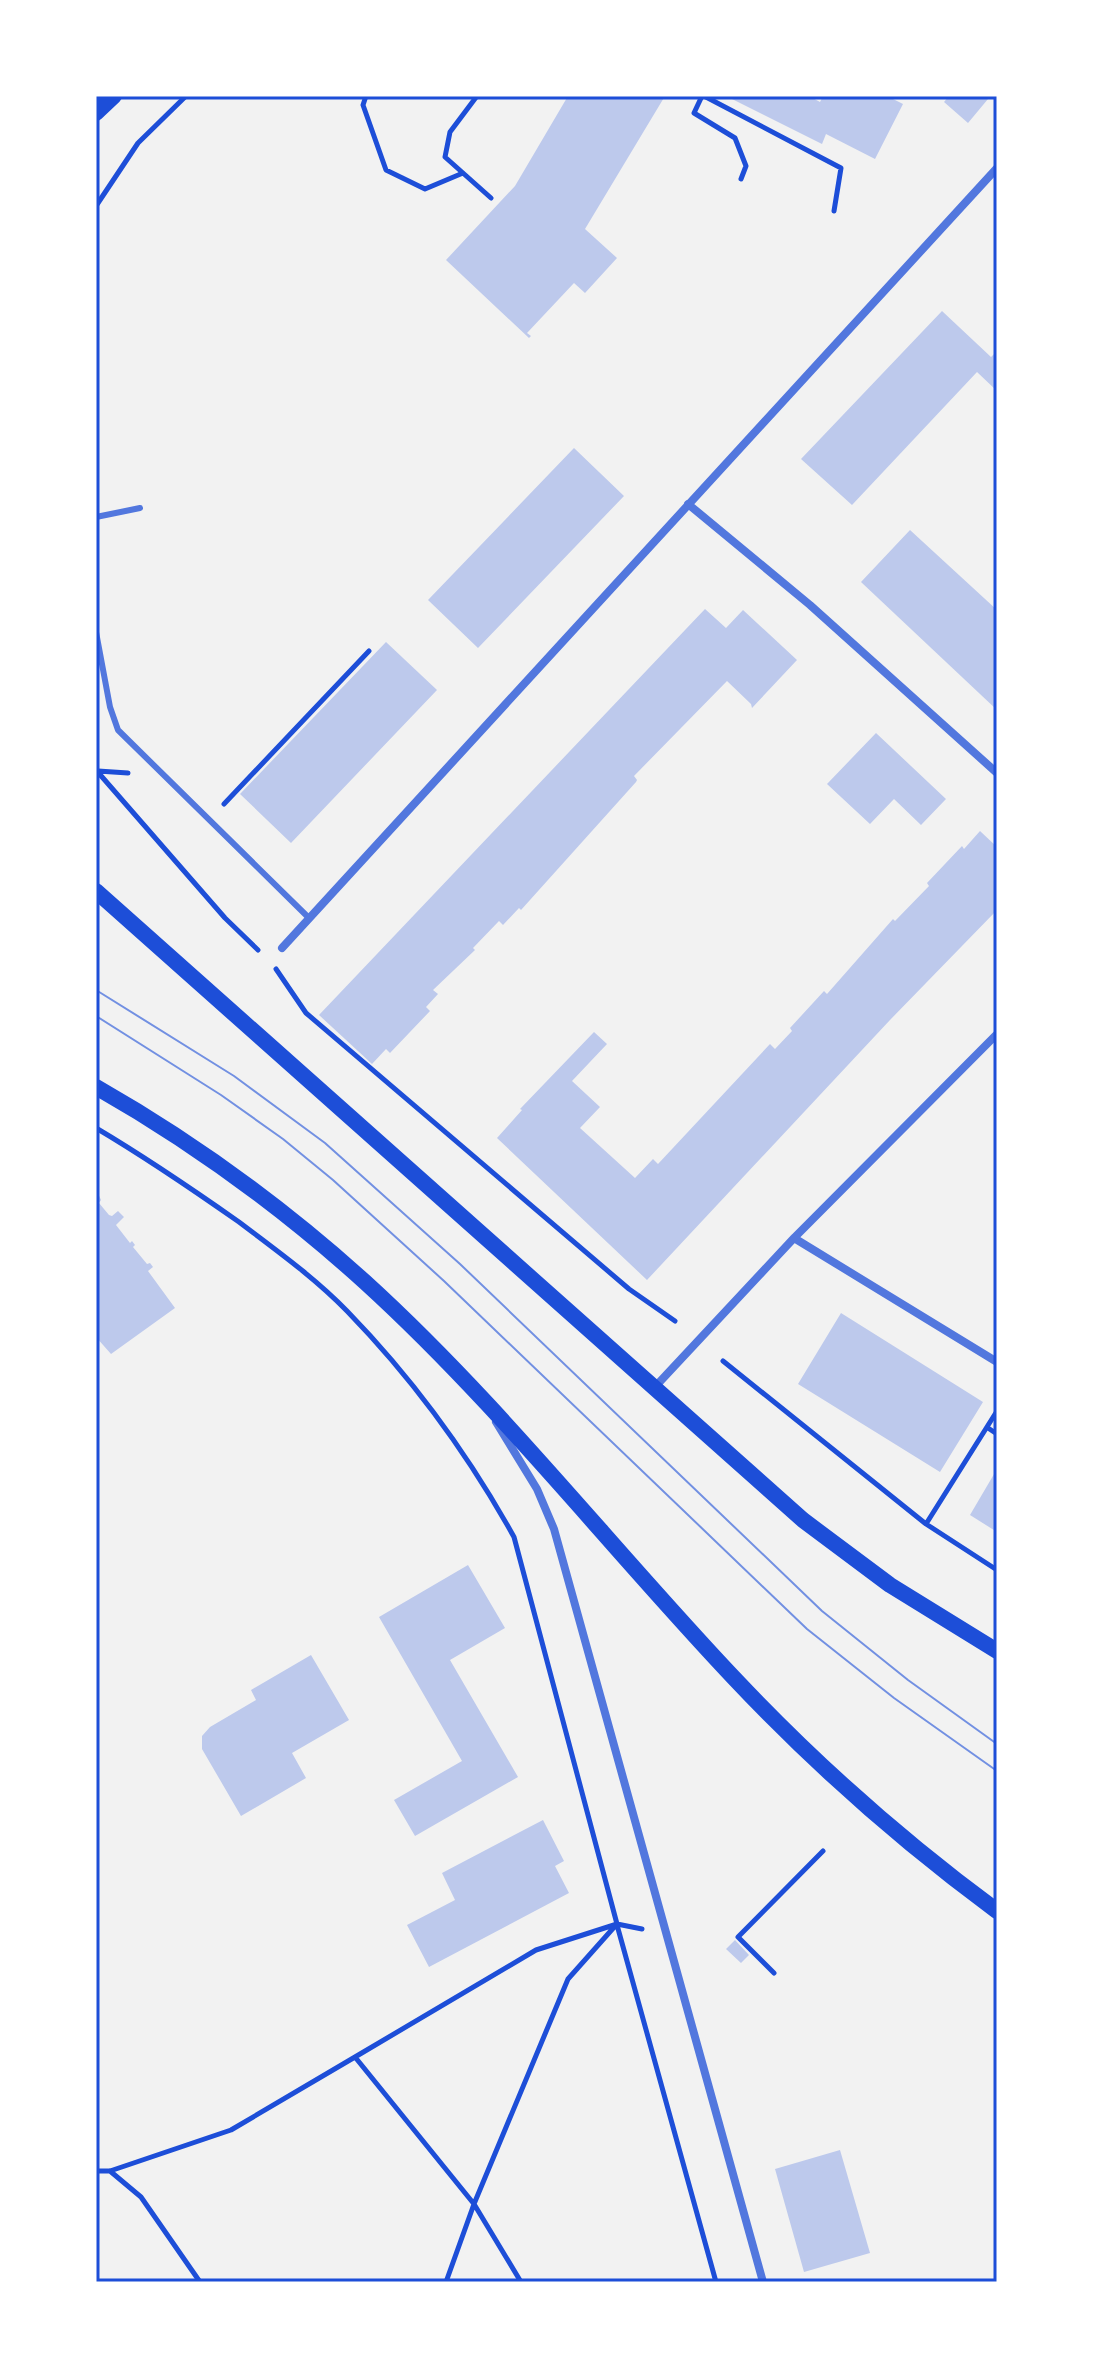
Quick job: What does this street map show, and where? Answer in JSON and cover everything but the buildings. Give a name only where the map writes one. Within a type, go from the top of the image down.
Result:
[{"type":"main road","points":[[96,113],[114,96]]},
{"type":"main road","points":[[96,891],[778,1499],[859,1563],[997,1651]]},
{"type":"main road","points":[[96,1087],[238,1180],[311,1235],[376,1292],[478,1393],[735,1679],[828,1773],[889,1827],[997,1911]]},
{"type":"street","points":[[282,948],[997,168]]},
{"type":"street","points":[[688,504],[810,605],[997,773]]},
{"type":"street","points":[[653,1388],[794,1238],[997,1034]]},
{"type":"street","points":[[794,1238],[997,1362]]},
{"type":"street","points":[[478,1393],[537,1489],[554,1529],[763,2282]]},
{"type":"lane","points":[[96,517],[140,508]]},
{"type":"lane","points":[[96,632],[110,707],[118,730],[309,918]]},
{"type":"path","points":[[96,206],[138,143],[186,96]]},
{"type":"path","points":[[366,96],[363,105],[386,170],[425,189],[463,173]]},
{"type":"path","points":[[477,96],[450,132],[445,157],[491,198]]},
{"type":"path","points":[[741,179],[746,166],[735,138],[694,113],[703,96],[841,168],[834,211]]},
{"type":"path","points":[[208,820],[369,651]]},
{"type":"path","points":[[96,770],[225,918],[259,951]]},
{"type":"path","points":[[270,962],[306,1013],[629,1289],[675,1321]]},
{"type":"path","points":[[96,1128],[206,1199],[268,1244],[346,1310],[424,1396],[487,1487],[514,1537],[716,2282]]},
{"type":"path","points":[[723,1361],[926,1524],[997,1570]]},
{"type":"path","points":[[926,1524],[997,1411]]},
{"type":"path","points":[[988,1428],[997,1434]]},
{"type":"path","points":[[774,1973],[738,1937],[823,1851]]},
{"type":"path","points":[[446,2282],[474,2204],[568,1979],[617,1924]]},
{"type":"path","points":[[96,2171],[110,2171],[231,2130],[536,1950],[617,1924],[667,1934]]},
{"type":"path","points":[[355,2057],[474,2204],[521,2282]]},
{"type":"path","points":[[110,2171],[141,2197],[200,2282]]},
{"type":"tram line","points":[[96,990],[234,1076],[325,1143],[460,1264],[822,1611],[908,1680],[997,1744]]},
{"type":"tram line","points":[[96,1016],[221,1095],[283,1139],[333,1180],[444,1281],[807,1629],[894,1698],[997,1771]]}]
